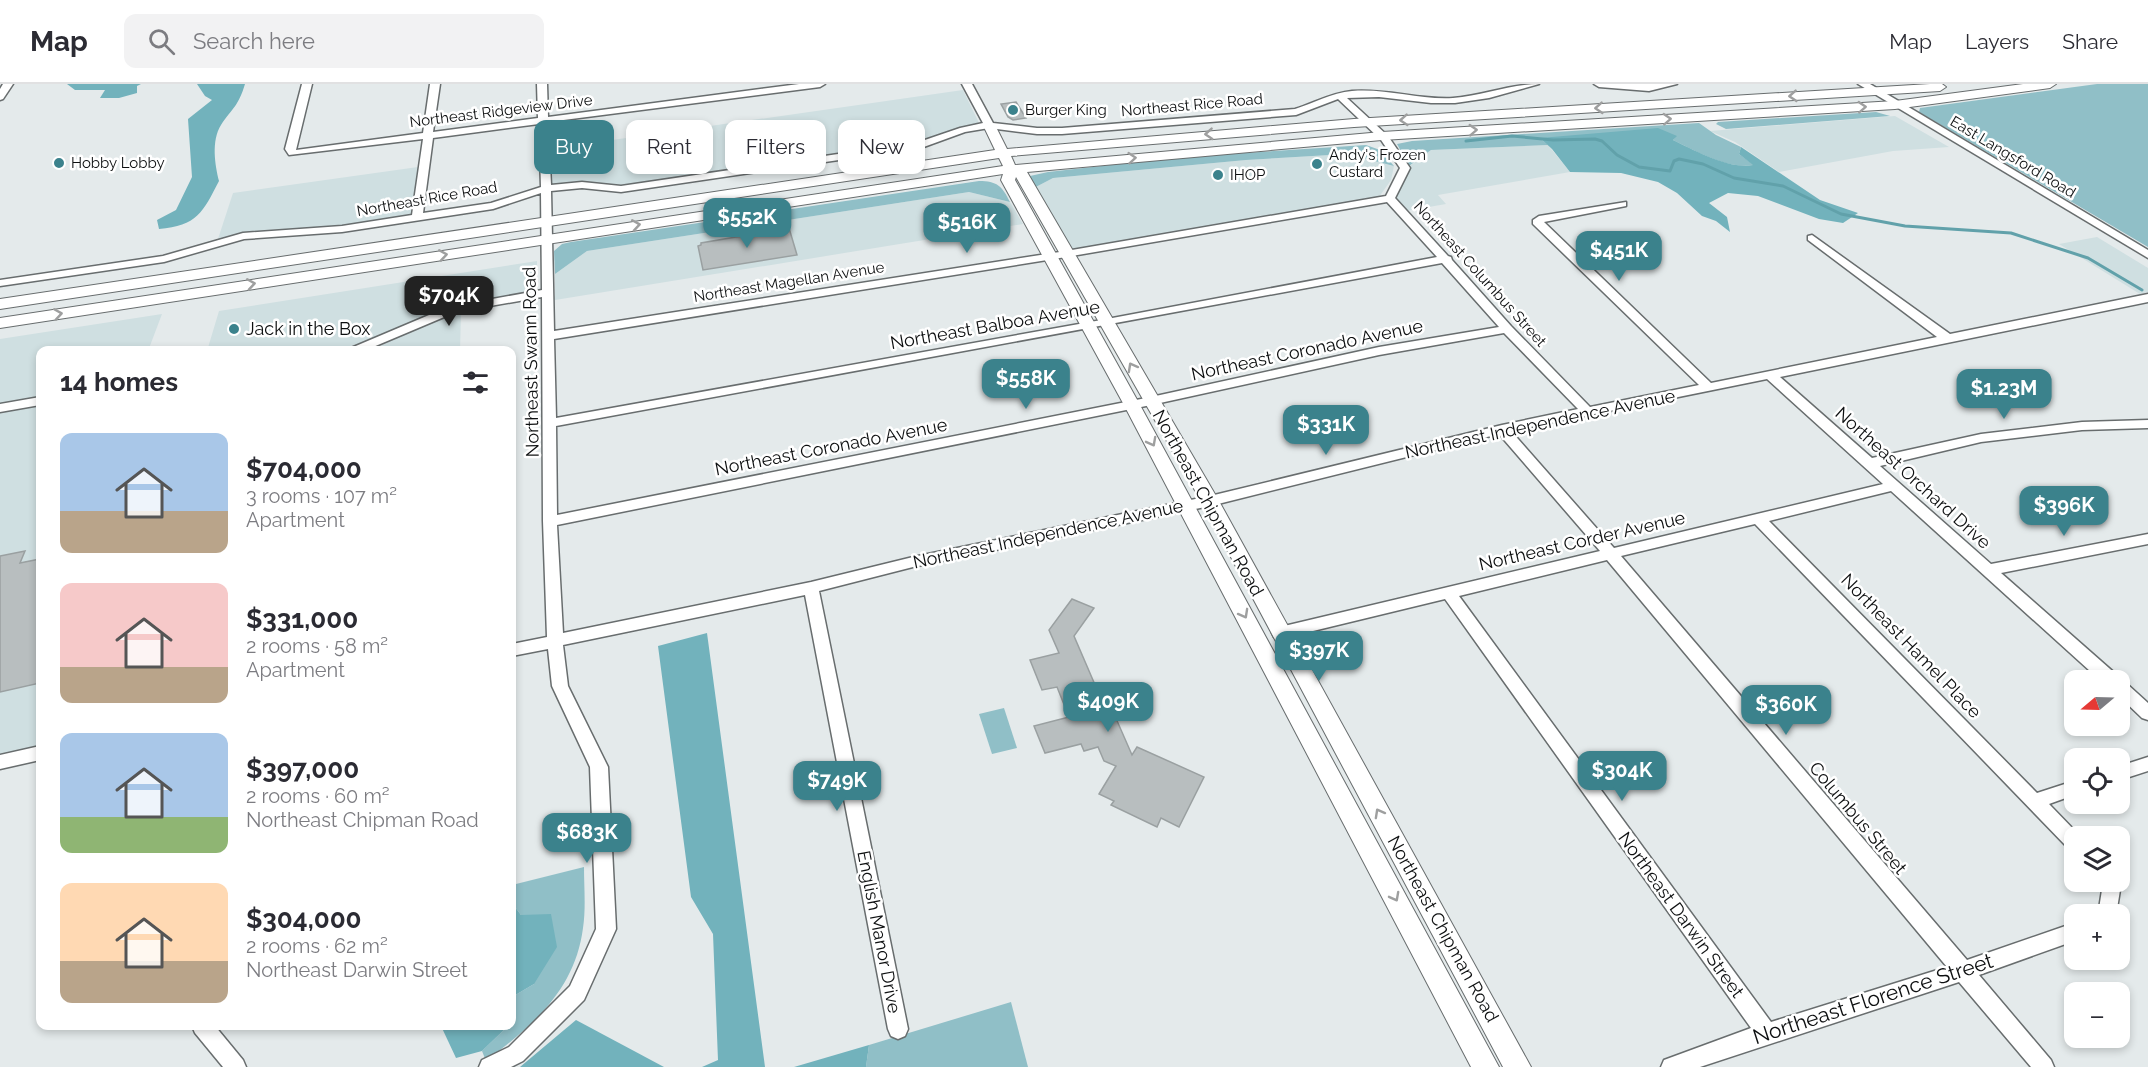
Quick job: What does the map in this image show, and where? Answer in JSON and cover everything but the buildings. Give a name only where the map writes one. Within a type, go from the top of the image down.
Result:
[{"type":"main road","points":[[0,322],[547,239],[1150,138],[1844,88],[1979,84]]},
{"type":"main road","points":[[0,304],[521,225],[547,215],[580,216],[1007,161],[1895,105],[2050,84]]},
{"type":"main road","points":[[1895,105],[1899,96],[1963,85]]},
{"type":"main road","name":"Northeast Chipman Road","points":[[989,125],[1007,161],[1008,180],[1036,215],[1142,403],[1210,501],[1518,1067]]},
{"type":"main road","name":"Northeast Chipman Road","points":[[1142,403],[1185,506],[1486,1067]]},
{"type":"main road","points":[[1258,640],[1270,640],[1279,650],[1334,746],[1358,773]]},
{"type":"street","points":[[0,97],[8,84]]},
{"type":"street","name":"Northeast Ridgeview Drive","points":[[307,84],[290,149],[293,153],[534,121]]},
{"type":"street","points":[[417,216],[435,84]]},
{"type":"street","name":"Northeast Swann Road","points":[[542,84],[544,120]]},
{"type":"street","name":"Northeast Ridgeview Drive","points":[[544,120],[820,84]]},
{"type":"street","name":"Northeast Chipman Road","points":[[967,84],[989,125]]},
{"type":"street","name":"Northeast Rice Road","points":[[0,283],[164,259],[243,236],[342,229],[493,206],[545,189],[582,185],[621,189],[921,145],[963,130],[989,125],[1037,131],[1062,131],[1281,114],[1303,110],[1319,102],[1340,96],[1400,91],[1444,101],[1471,99],[1534,84]]},
{"type":"street","points":[[1599,84],[1649,88],[1672,84]]},
{"type":"street","name":"East Langsford Road","points":[[1868,87],[2148,255]]},
{"type":"street","name":"Northeast Columbus Street","points":[[1340,96],[1382,136],[1397,153],[1405,168],[1390,198],[1447,259],[1507,329],[1588,412]]},
{"type":"street","name":"Northeast Swann Road","points":[[489,1067],[516,1053],[577,993],[606,929],[599,767],[560,686],[555,640],[550,521],[545,174]]},
{"type":"street","name":"Northeast Magellan Avenue","points":[[548,336],[1058,255],[1390,198]]},
{"type":"street","points":[[1622,204],[1544,218],[1537,222],[1709,387]]},
{"type":"street","points":[[1812,238],[1948,339]]},
{"type":"street","name":"Northeast Balboa Avenue","points":[[550,423],[1098,325],[1447,259]]},
{"type":"street","points":[[366,346],[425,320],[457,309],[548,292]]},
{"type":"street","name":"Northeast Independence Avenue","points":[[516,649],[812,588],[913,562],[1210,501],[1502,429],[2148,298]]},
{"type":"street","name":"Northeast Coronado Avenue","points":[[550,521],[1142,403],[1379,351],[1507,329]]},
{"type":"street","name":"Northeast Orchard Drive","points":[[1770,375],[2100,670]]},
{"type":"street","points":[[0,408],[36,402]]},
{"type":"street","points":[[1867,464],[1980,438],[2082,426],[2148,424]]},
{"type":"street","name":"Columbus Street","points":[[1502,429],[1611,554],[2044,1067]]},
{"type":"street","name":"Northeast Corder Avenue","points":[[1280,633],[1893,486]]},
{"type":"street","name":"Northeast Hamel Place","points":[[1759,519],[2035,801]]},
{"type":"street","points":[[1988,570],[2148,539]]},
{"type":"street","name":"English Manor Drive","points":[[812,588],[898,1029]]},
{"type":"street","name":"Northeast Darwin Street","points":[[1448,592],[1767,1033]]},
{"type":"street","points":[[2141,698],[2148,713]]},
{"type":"street","points":[[0,762],[36,754]]},
{"type":"street","points":[[2130,770],[2148,764]]},
{"type":"street","points":[[2064,791],[2035,801],[2064,831]]},
{"type":"street","name":"Northeast Florence Street","points":[[1671,1067],[1767,1033],[1912,989],[2064,936]]},
{"type":"street","points":[[205,1030],[236,1067]]},
{"type":"shaded area","points":[[67,84],[141,84],[137,86],[137,93],[119,98],[100,98],[105,90],[75,90]]},
{"type":"shaded area","points":[[197,84],[245,84],[237,102],[218,131],[215,153],[219,181],[208,201],[197,216],[190,221],[182,225],[159,229],[157,220],[176,210],[192,177],[188,119],[212,100],[205,96]]},
{"type":"shaded area","points":[[2097,84],[2148,84],[2148,247],[1919,112],[1920,108]]},
{"type":"shaded area","points":[[963,90],[979,123],[935,140],[925,141],[925,120],[838,120],[838,155],[826,156],[826,120],[752,120]]},
{"type":"shaded area","points":[[1876,112],[1890,116],[1726,129],[1716,124],[1718,122]]},
{"type":"shaded area","points":[[1895,116],[1949,147],[1893,151],[1779,172],[1735,142],[1710,131]]},
{"type":"shaded area","points":[[1699,123],[1716,135],[1741,147],[1739,154],[1754,165],[1734,165],[1712,158],[1673,140],[1676,136],[1541,139],[1548,145],[1431,150],[1409,166],[1397,144],[1412,141]]},
{"type":"shaded area","points":[[725,124],[725,171],[713,173],[713,126]]},
{"type":"shaded area","points":[[1658,128],[1677,136],[1673,140],[1712,158],[1734,165],[1753,165],[1739,154],[1741,147],[1820,200],[1858,213],[1843,223],[1819,219],[1758,196],[1728,193],[1709,203],[1727,217],[1730,232],[1716,221],[1702,216],[1677,193],[1658,182],[1621,173],[1570,172],[1540,138]]},
{"type":"shaded area","points":[[626,138],[626,174],[708,174],[628,186],[551,185],[550,174],[614,174],[614,140]]},
{"type":"shaded area","points":[[1366,145],[1380,150],[1394,166],[1347,154],[1246,160],[1053,178],[1032,189],[1028,180],[1030,176],[1048,172],[1182,157]]},
{"type":"shaded area","points":[[1548,145],[1570,172],[1438,195],[1446,204],[1400,212],[1394,196],[1406,169],[1431,150]]},
{"type":"shaded area","points":[[1347,154],[1394,166],[1391,180],[1379,197],[1074,251],[1068,250],[1032,189],[1053,178],[1246,160]]},
{"type":"shaded area","points":[[418,167],[413,212],[408,216],[359,225],[217,242],[233,193]]},
{"type":"shaded area","points":[[979,181],[990,182],[998,186],[1010,202],[969,192],[587,251],[555,274],[554,251],[562,244],[571,242]]},
{"type":"shaded area","points":[[969,192],[1010,202],[1023,224],[549,301],[555,295],[555,274],[587,251]]},
{"type":"shaded area","points":[[2097,237],[2148,268],[2148,292],[2140,294],[2059,244]]},
{"type":"shaded area","points":[[537,261],[537,285],[532,291],[447,308],[365,343],[350,346],[208,346],[219,311]]},
{"type":"shaded area","points":[[461,312],[460,346],[380,346],[440,318]]},
{"type":"shaded area","points":[[162,314],[150,346],[36,346],[36,399],[0,405],[0,339]]},
{"type":"shaded area","points":[[36,407],[36,747],[0,755],[0,413]]},
{"type":"shaded area","points":[[707,633],[765,1067],[702,1067],[718,1060],[713,934],[691,897],[658,646]]},
{"type":"shaded area","points":[[1004,708],[1017,748],[992,754],[979,714]]},
{"type":"shaded area","points":[[584,867],[583,928],[571,970],[561,988],[520,1034],[486,1061],[482,1051],[504,1030],[516,1030],[516,995],[534,984],[521,915],[516,908],[516,884]]},
{"type":"shaded area","points":[[516,908],[521,915],[551,914],[557,947],[534,984],[516,995]]},
{"type":"shaded area","points":[[1011,1002],[1028,1067],[866,1067],[869,1045]]},
{"type":"shaded area","points":[[576,1020],[664,1067],[520,1067]]},
{"type":"shaded area","points":[[443,1030],[504,1030],[482,1051],[456,1058]]},
{"type":"shaded area","points":[[869,1045],[866,1067],[794,1067]]},
{"type":"waterway","points":[[1466,141],[1512,136],[1553,140],[1595,139],[1602,141],[1617,155],[1639,167],[1670,171],[1674,161],[1679,159],[1703,164],[1734,178],[1783,186],[1841,214],[1905,226],[2011,233],[2088,258],[2142,290]]},
{"type":"place","name":"Burger King","points":[[1013,110]]},
{"type":"place","name":"Hobby Lobby","points":[[59,163]]},
{"type":"place","name":"Andy's Frozen Custard","points":[[1317,164]]},
{"type":"place","name":"IHOP","points":[[1218,175]]},
{"type":"place","name":"Jack in the Box","points":[[234,329]]}]
